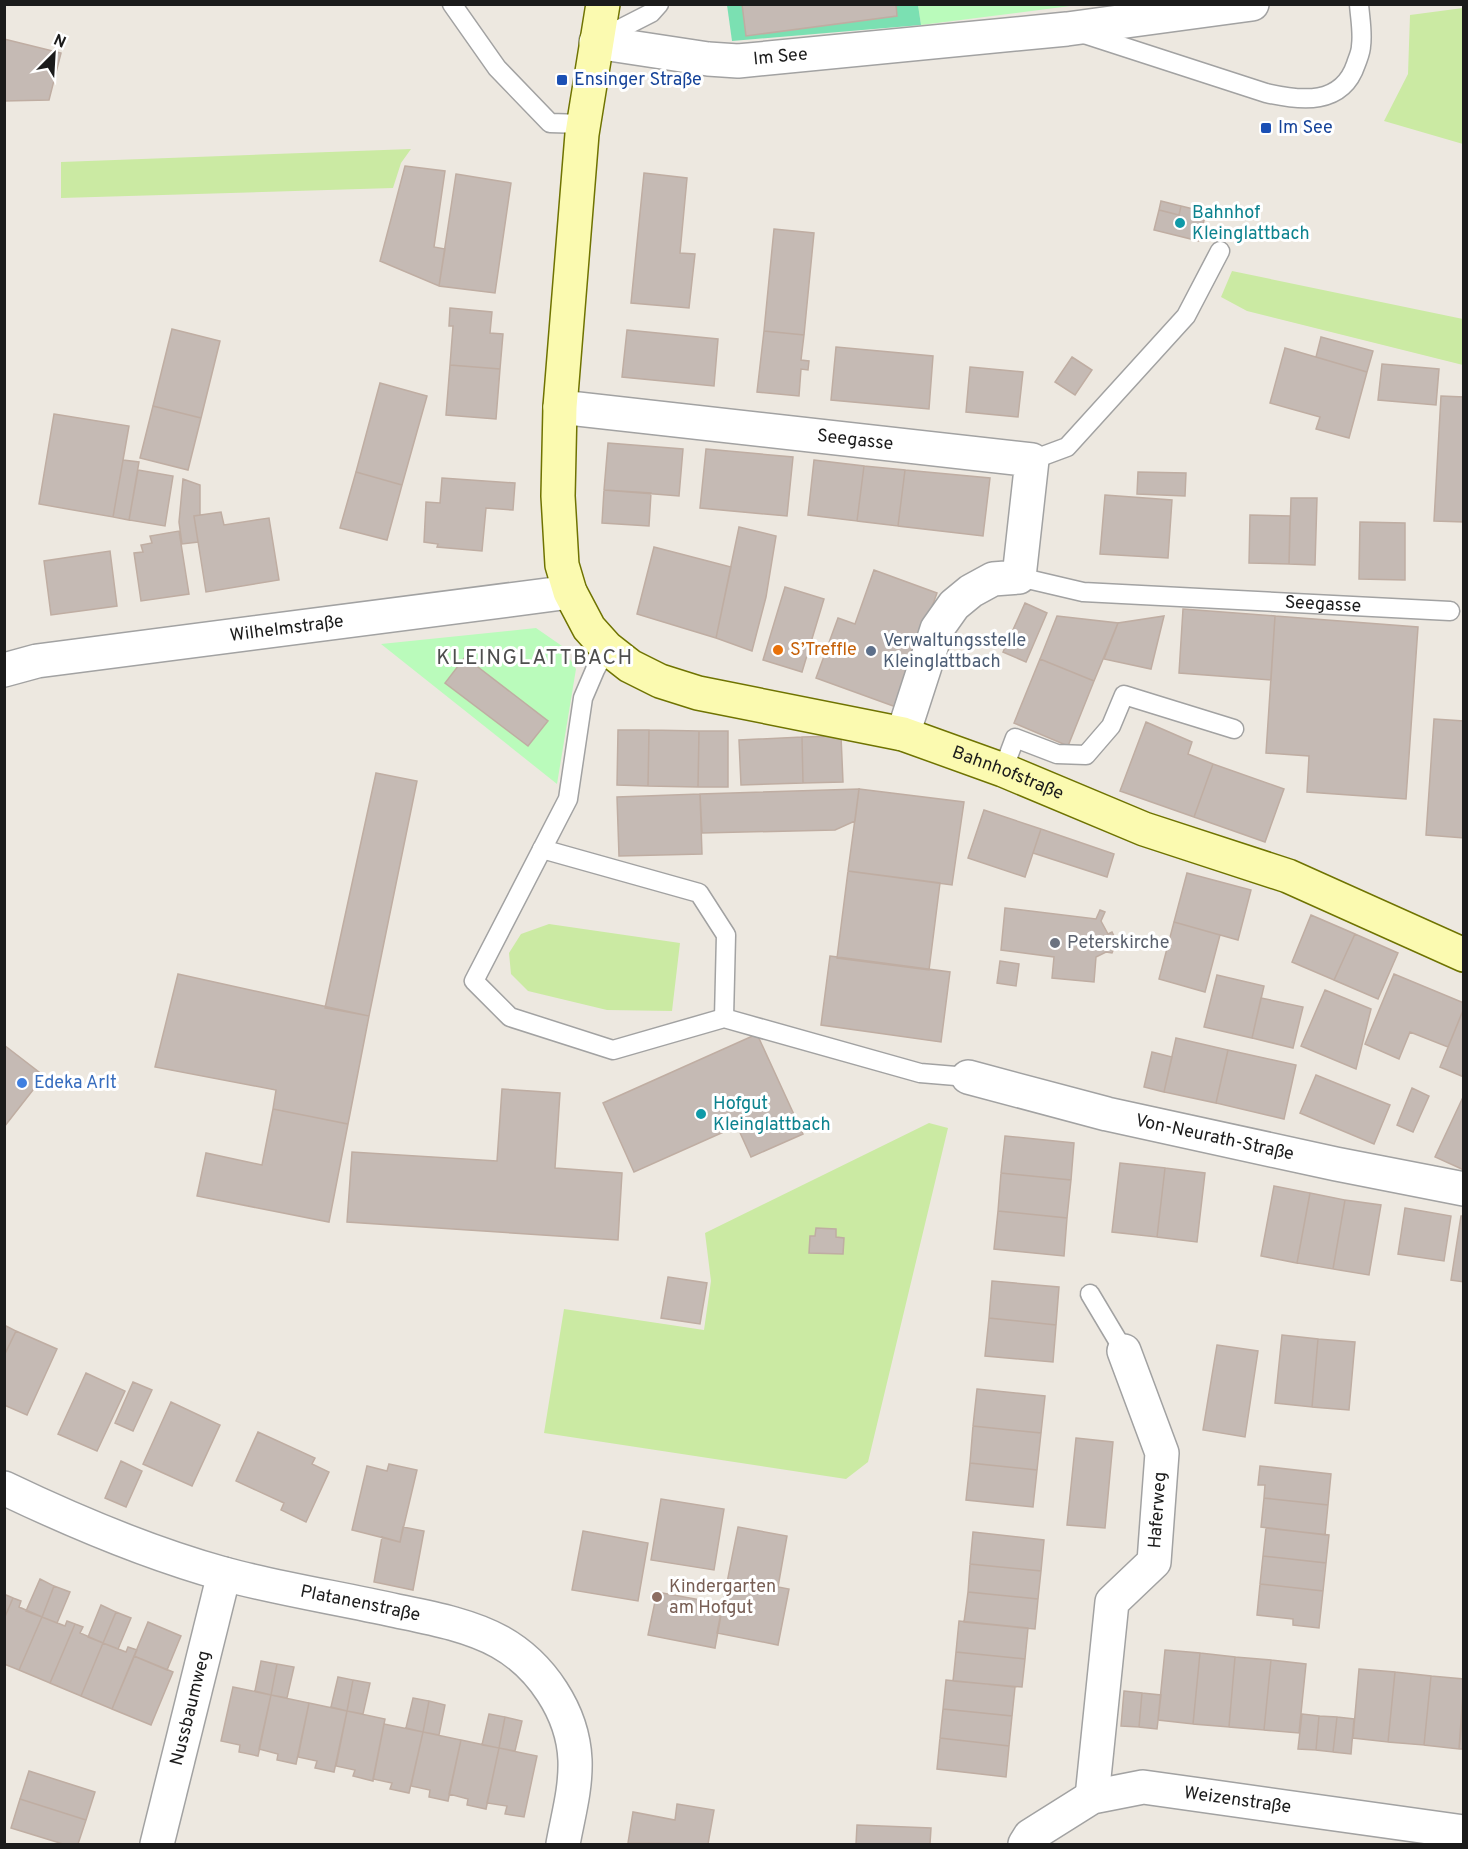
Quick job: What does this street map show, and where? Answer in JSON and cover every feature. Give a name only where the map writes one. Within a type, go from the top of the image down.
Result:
[{"type":"main road","points":[[570,592],[562,565],[558,508],[560,407],[583,124],[603,4]]},
{"type":"main road","name":"Bahnhofstraße","points":[[570,592],[589,628],[607,648],[630,666],[660,681],[698,693],[903,734],[1003,770],[1144,829],[1288,876],[1464,955]]},
{"type":"street","name":"Im See","points":[[596,42],[708,59],[738,61],[1068,29],[1252,4]]},
{"type":"street","name":"Seegasse","points":[[560,407],[1032,460]]},
{"type":"street","points":[[1019,577],[1032,460]]},
{"type":"street","name":"Seegasse","points":[[903,734],[938,628],[954,605],[993,579],[1019,577]]},
{"type":"street","name":"Wilhelmstraße","points":[[4,670],[37,661],[570,592]]},
{"type":"street","name":"Von-Neurath-Straße","points":[[968,1077],[1107,1114],[1336,1164],[1464,1189]]},
{"type":"street","name":"Haferweg","points":[[1092,1797],[1112,1602],[1154,1562],[1162,1453],[1124,1351]]},
{"type":"street","name":"Platanenstraße","points":[[4,1488],[61,1516],[224,1574],[422,1616],[476,1631],[501,1643],[524,1659],[543,1679],[559,1702],[570,1729],[575,1757],[575,1786],[563,1845]]},
{"type":"street","name":"Nussbaumweg","points":[[157,1845],[224,1574]]},
{"type":"street","name":"Weizenstraße","points":[[1025,1845],[1030,1836],[1092,1797],[1143,1787],[1464,1832]]},
{"type":"lane","points":[[452,4],[496,68],[550,123],[583,124]]},
{"type":"lane","points":[[596,42],[651,13],[659,4]]},
{"type":"lane","points":[[1068,29],[1266,93],[1292,99],[1317,98],[1337,92],[1353,74],[1362,46],[1359,4]]},
{"type":"lane","points":[[1032,460],[1067,447],[1186,316],[1220,251]]},
{"type":"lane","name":"Seegasse","points":[[1019,577],[1083,592],[1450,611]]},
{"type":"lane","points":[[607,648],[583,698],[568,799],[474,981],[510,1017],[613,1050],[724,1018],[920,1073],[968,1077]]},
{"type":"lane","points":[[1003,770],[1015,738],[1058,754],[1086,755],[1111,726],[1124,694],[1234,729]]},
{"type":"lane","points":[[542,849],[699,893],[726,935],[724,1018]]},
{"type":"lane","name":"Haferweg","points":[[1090,1294],[1124,1351]]},
{"type":"green space","points":[[918,4],[1078,5],[921,25]]},
{"type":"green space","points":[[727,5],[918,5],[921,25],[732,41]]},
{"type":"green space","points":[[1463,8],[1463,144],[1384,121],[1408,74],[1410,15]]},
{"type":"green space","points":[[411,149],[401,163],[393,188],[61,198],[61,162]]},
{"type":"green space","points":[[1232,271],[1463,319],[1463,365],[1247,311],[1221,297]]},
{"type":"green space","points":[[536,628],[562,646],[576,669],[557,784],[381,644]]},
{"type":"green space","points":[[549,924],[680,943],[672,1011],[607,1010],[528,991],[511,974],[509,953],[521,934]]},
{"type":"green space","points":[[929,1123],[948,1128],[868,1462],[846,1479],[544,1433],[564,1309],[704,1330],[711,1281],[705,1233]]},
{"type":"building","points":[[742,4],[896,4],[897,16],[746,36]]},
{"type":"building","points":[[4,39],[61,53],[49,100],[4,101]]},
{"type":"building","points":[[405,166],[445,171],[434,247],[445,249],[439,286],[380,261]]},
{"type":"building","points":[[644,173],[687,178],[680,253],[695,254],[689,308],[631,303]]},
{"type":"building","points":[[456,174],[511,183],[495,293],[439,286]]},
{"type":"building","points":[[1161,201],[1181,206],[1179,215],[1159,210]]},
{"type":"building","name":"Bahnhof Kleinglattbach","points":[[1181,206],[1206,212],[1199,241],[1154,230],[1159,210],[1179,215]]},
{"type":"building","points":[[774,229],[814,233],[804,335],[764,331]]},
{"type":"building","points":[[450,308],[492,312],[490,333],[503,334],[500,369],[450,365],[453,326],[449,326]]},
{"type":"building","points":[[172,329],[220,341],[201,418],[153,406]]},
{"type":"building","points":[[627,330],[718,339],[714,386],[622,377]]},
{"type":"building","points":[[764,331],[804,335],[801,360],[809,361],[808,370],[801,369],[799,396],[757,392]]},
{"type":"building","points":[[1321,337],[1373,351],[1367,372],[1316,357]]},
{"type":"building","points":[[836,347],[933,356],[929,409],[831,400]]},
{"type":"building","points":[[1285,348],[1367,372],[1349,438],[1316,429],[1320,417],[1270,403]]},
{"type":"building","points":[[1072,357],[1092,370],[1075,395],[1055,382]]},
{"type":"building","points":[[1382,364],[1439,369],[1436,405],[1378,400]]},
{"type":"building","points":[[450,365],[500,369],[496,419],[446,415]]},
{"type":"building","points":[[970,367],[1023,372],[1018,417],[966,412]]},
{"type":"building","points":[[380,383],[427,396],[402,485],[356,472]]},
{"type":"building","points":[[1441,396],[1464,397],[1464,522],[1434,521]]},
{"type":"building","points":[[153,406],[201,418],[188,470],[140,458]]},
{"type":"building","points":[[54,414],[129,426],[113,517],[39,504]]},
{"type":"building","points":[[608,443],[683,449],[679,496],[604,490]]},
{"type":"building","points":[[706,449],[793,457],[787,516],[700,508]]},
{"type":"building","points":[[123,460],[139,462],[129,520],[113,517]]},
{"type":"building","points":[[814,460],[864,466],[857,521],[808,515]]},
{"type":"building","points":[[864,466],[905,470],[898,526],[857,521]]},
{"type":"building","points":[[138,470],[173,476],[165,526],[129,520]]},
{"type":"building","points":[[905,470],[990,478],[983,536],[898,526]]},
{"type":"building","points":[[356,472],[402,485],[387,540],[340,528]]},
{"type":"building","points":[[1138,472],[1186,473],[1185,496],[1137,494]]},
{"type":"building","points":[[442,478],[515,483],[513,510],[486,508],[482,551],[437,547],[438,544],[424,542],[426,502],[440,503]]},
{"type":"building","points":[[183,479],[200,485],[200,515],[194,516],[198,542],[182,544],[179,522]]},
{"type":"building","points":[[604,490],[651,493],[649,526],[602,523]]},
{"type":"building","points":[[1105,495],[1172,500],[1168,558],[1100,554]]},
{"type":"building","points":[[1291,498],[1317,498],[1315,565],[1289,564]]},
{"type":"building","points":[[221,512],[224,525],[269,518],[279,580],[206,592],[194,516]]},
{"type":"building","points":[[1250,515],[1290,516],[1289,564],[1249,563]]},
{"type":"building","points":[[1360,522],[1405,523],[1405,580],[1359,579]]},
{"type":"building","points":[[739,527],[776,536],[766,597],[752,651],[716,638]]},
{"type":"building","points":[[179,531],[189,594],[141,601],[134,553],[143,552],[141,545],[152,543],[150,536]]},
{"type":"building","points":[[654,547],[731,567],[716,638],[637,614]]},
{"type":"building","points":[[110,551],[117,606],[51,615],[44,561]]},
{"type":"building","name":"Verwaltungsstelle Kleinglattbach","points":[[874,570],[937,593],[896,707],[816,678],[838,618],[855,624]]},
{"type":"building","points":[[785,587],[824,599],[802,672],[763,660]]},
{"type":"building","points":[[1025,603],[1047,613],[1026,662],[1003,652]]},
{"type":"building","points":[[1183,609],[1275,616],[1271,680],[1179,673]]},
{"type":"building","points":[[1057,616],[1118,623],[1094,681],[1040,659]]},
{"type":"building","points":[[1164,616],[1151,669],[1104,659],[1118,623]]},
{"type":"building","points":[[1275,616],[1418,627],[1406,799],[1307,792],[1309,756],[1266,753]]},
{"type":"building","points":[[465,657],[548,721],[528,746],[445,683]]},
{"type":"building","points":[[1040,659],[1094,681],[1068,746],[1014,723]]},
{"type":"building","points":[[1434,719],[1464,721],[1464,838],[1426,835]]},
{"type":"building","points":[[1146,722],[1192,742],[1188,754],[1213,764],[1194,817],[1120,791]]},
{"type":"building","points":[[618,730],[649,730],[648,786],[617,785]]},
{"type":"building","points":[[649,730],[699,731],[698,787],[648,786]]},
{"type":"building","points":[[699,731],[728,731],[728,787],[698,787]]},
{"type":"building","points":[[841,736],[843,782],[803,783],[802,737]]},
{"type":"building","points":[[802,737],[803,783],[741,785],[739,740]]},
{"type":"building","points":[[1213,764],[1284,789],[1265,842],[1194,817]]},
{"type":"building","points":[[376,773],[417,781],[369,1016],[325,1008]]},
{"type":"building","points":[[859,789],[964,802],[952,885],[848,871]]},
{"type":"building","points":[[859,789],[855,821],[835,830],[702,833],[700,794]]},
{"type":"building","points":[[700,794],[702,854],[619,856],[617,797]]},
{"type":"building","points":[[984,810],[1041,829],[1025,877],[968,858]]},
{"type":"building","points":[[1041,829],[1114,854],[1107,877],[1033,853]]},
{"type":"building","points":[[848,871],[940,883],[929,970],[837,958]]},
{"type":"building","points":[[1187,873],[1251,890],[1238,940],[1174,922]]},
{"type":"building","name":"Peterskirche","points":[[1005,908],[1096,919],[1100,910],[1105,912],[1101,921],[1108,934],[1112,932],[1114,936],[1109,938],[1109,947],[1114,948],[1112,953],[1106,952],[1096,957],[1094,982],[1052,978],[1054,957],[1001,950]]},
{"type":"building","points":[[1311,915],[1355,934],[1334,980],[1292,962]]},
{"type":"building","points":[[1174,922],[1220,935],[1205,992],[1159,979]]},
{"type":"building","points":[[1355,934],[1398,953],[1378,999],[1334,980]]},
{"type":"building","points":[[830,956],[950,972],[941,1042],[821,1025]]},
{"type":"building","points":[[1000,961],[1019,964],[1016,986],[997,983]]},
{"type":"building","points":[[178,974],[369,1016],[348,1124],[273,1109],[276,1090],[155,1067]]},
{"type":"building","points":[[1394,974],[1464,1003],[1448,1047],[1410,1032],[1399,1059],[1365,1044]]},
{"type":"building","points":[[1217,975],[1264,986],[1252,1038],[1204,1027]]},
{"type":"building","points":[[1325,990],[1371,1009],[1356,1069],[1301,1046]]},
{"type":"building","points":[[1261,998],[1303,1007],[1293,1048],[1252,1038]]},
{"type":"building","points":[[1464,1008],[1464,1077],[1440,1067]]},
{"type":"building","name":"Hofgut Kleinglattbach","points":[[757,1034],[803,1134],[751,1157],[737,1126],[634,1172],[603,1103]]},
{"type":"building","points":[[1176,1038],[1228,1050],[1216,1103],[1164,1092]]},
{"type":"building","name":"Edeka Arlt","points":[[4,1045],[44,1076],[4,1127]]},
{"type":"building","points":[[1228,1050],[1296,1065],[1284,1119],[1216,1103]]},
{"type":"building","points":[[1152,1052],[1172,1057],[1164,1092],[1144,1087]]},
{"type":"building","points":[[1316,1075],[1390,1105],[1374,1144],[1300,1113]]},
{"type":"building","points":[[1412,1088],[1429,1096],[1413,1132],[1397,1125]]},
{"type":"building","points":[[502,1089],[560,1093],[555,1168],[622,1173],[618,1240],[347,1222],[352,1152],[497,1161]]},
{"type":"building","points":[[1464,1095],[1464,1170],[1435,1157]]},
{"type":"building","points":[[273,1109],[348,1124],[329,1222],[197,1196],[206,1153],[262,1165]]},
{"type":"building","points":[[1005,1136],[1074,1143],[1071,1180],[1001,1173]]},
{"type":"building","points":[[1120,1163],[1165,1168],[1157,1237],[1112,1232]]},
{"type":"building","points":[[1165,1168],[1205,1173],[1197,1242],[1157,1237]]},
{"type":"building","points":[[1001,1173],[1071,1180],[1067,1218],[998,1211]]},
{"type":"building","points":[[1274,1186],[1310,1193],[1297,1263],[1261,1256]]},
{"type":"building","points":[[1310,1193],[1345,1200],[1333,1269],[1297,1263]]},
{"type":"building","points":[[1345,1200],[1381,1205],[1369,1275],[1333,1269]]},
{"type":"building","points":[[1405,1208],[1451,1216],[1444,1261],[1398,1254]]},
{"type":"building","points":[[998,1211],[1067,1218],[1064,1256],[994,1249]]},
{"type":"building","points":[[1461,1216],[1464,1216],[1464,1282],[1451,1280]]},
{"type":"building","points":[[816,1228],[836,1229],[836,1237],[844,1238],[843,1254],[809,1253],[810,1236],[815,1236]]},
{"type":"building","points":[[668,1277],[707,1283],[700,1324],[661,1318]]},
{"type":"building","points":[[992,1281],[1059,1287],[1056,1325],[989,1318]]},
{"type":"building","points":[[989,1318],[1056,1325],[1053,1362],[985,1356]]},
{"type":"building","points":[[4,1325],[16,1331],[4,1356]]},
{"type":"building","points":[[16,1331],[57,1349],[27,1415],[4,1405],[4,1356]]},
{"type":"building","points":[[1282,1335],[1318,1339],[1312,1407],[1275,1403]]},
{"type":"building","points":[[1318,1339],[1355,1342],[1349,1410],[1312,1407]]},
{"type":"building","points":[[1217,1345],[1258,1351],[1245,1437],[1203,1430]]},
{"type":"building","points":[[86,1373],[125,1391],[97,1451],[58,1434]]},
{"type":"building","points":[[133,1382],[152,1390],[133,1431],[115,1423]]},
{"type":"building","points":[[977,1389],[1045,1396],[1041,1433],[973,1426]]},
{"type":"building","points":[[171,1402],[220,1425],[192,1486],[143,1464]]},
{"type":"building","points":[[973,1426],[1041,1433],[1037,1470],[970,1463]]},
{"type":"building","points":[[258,1432],[315,1458],[312,1464],[329,1472],[306,1522],[281,1510],[284,1503],[236,1481]]},
{"type":"building","points":[[1076,1438],[1113,1442],[1105,1528],[1067,1525]]},
{"type":"building","points":[[121,1461],[142,1471],[126,1507],[105,1498]]},
{"type":"building","points":[[970,1463],[1037,1470],[1033,1507],[966,1500]]},
{"type":"building","points":[[389,1464],[417,1470],[400,1542],[352,1530],[367,1466],[387,1471]]},
{"type":"building","points":[[1260,1466],[1331,1474],[1328,1505],[1264,1498],[1265,1485],[1258,1485]]},
{"type":"building","points":[[1264,1498],[1328,1505],[1325,1535],[1261,1527]]},
{"type":"building","points":[[661,1499],[724,1509],[714,1570],[651,1560]]},
{"type":"building","points":[[403,1527],[424,1531],[413,1590],[374,1582],[382,1537],[400,1542]]},
{"type":"building","points":[[738,1527],[787,1536],[778,1587],[789,1589],[778,1645],[717,1633]]},
{"type":"building","points":[[1266,1528],[1329,1535],[1326,1563],[1263,1556]]},
{"type":"building","points":[[583,1531],[648,1543],[638,1601],[572,1590]]},
{"type":"building","points":[[973,1532],[1044,1540],[1041,1571],[970,1564]]},
{"type":"building","points":[[1263,1556],[1326,1563],[1323,1591],[1260,1584]]},
{"type":"building","points":[[970,1564],[1041,1571],[1038,1599],[968,1592]]},
{"type":"building","points":[[40,1579],[54,1586],[42,1617],[26,1611]]},
{"type":"building","points":[[1260,1584],[1323,1591],[1319,1628],[1293,1625],[1293,1619],[1257,1615]]},
{"type":"building","points":[[54,1586],[70,1592],[57,1623],[42,1617]]},
{"type":"building","points":[[657,1592],[723,1604],[715,1648],[648,1635]]},
{"type":"building","points":[[968,1592],[1038,1599],[1035,1629],[964,1622]]},
{"type":"building","points":[[6,1595],[13,1598],[4,1619],[4,1597]]},
{"type":"building","points":[[13,1598],[21,1601],[19,1607],[42,1617],[19,1670],[4,1664],[4,1619]]},
{"type":"building","points":[[101,1605],[116,1612],[103,1643],[88,1637]]},
{"type":"building","points":[[116,1612],[131,1618],[118,1649],[103,1643]]},
{"type":"building","points":[[42,1617],[65,1626],[67,1621],[75,1624],[50,1683],[19,1670]]},
{"type":"building","points":[[959,1621],[1028,1628],[1025,1659],[956,1652]]},
{"type":"building","points":[[148,1622],[181,1636],[167,1670],[134,1656]]},
{"type":"building","points":[[75,1624],[83,1627],[80,1633],[103,1643],[81,1696],[50,1683]]},
{"type":"building","points":[[103,1643],[126,1652],[128,1647],[137,1650],[112,1709],[81,1696]]},
{"type":"building","points":[[1165,1650],[1200,1653],[1193,1724],[1158,1720]]},
{"type":"building","points":[[956,1652],[1025,1659],[1022,1687],[953,1681]]},
{"type":"building","points":[[1200,1653],[1235,1657],[1229,1727],[1193,1724]]},
{"type":"building","points":[[134,1656],[173,1672],[151,1725],[112,1709]]},
{"type":"building","points":[[1235,1657],[1271,1660],[1264,1730],[1229,1727]]},
{"type":"building","points":[[1271,1660],[1306,1664],[1299,1733],[1264,1730]]},
{"type":"building","points":[[261,1661],[277,1664],[271,1695],[255,1691]]},
{"type":"building","points":[[277,1664],[294,1667],[287,1698],[271,1695]]},
{"type":"building","points":[[1359,1669],[1395,1672],[1388,1742],[1353,1738]]},
{"type":"building","points":[[1395,1672],[1431,1676],[1424,1745],[1388,1742]]},
{"type":"building","points":[[1431,1676],[1464,1679],[1459,1749],[1424,1745]]},
{"type":"building","points":[[338,1677],[353,1680],[347,1711],[331,1707]]},
{"type":"building","points":[[353,1680],[370,1683],[363,1714],[347,1711]]},
{"type":"building","points":[[946,1680],[1015,1687],[1012,1716],[943,1709]]},
{"type":"building","points":[[233,1687],[271,1695],[258,1756],[239,1752],[240,1745],[221,1741]]},
{"type":"building","points":[[1124,1691],[1142,1693],[1139,1727],[1121,1726]]},
{"type":"building","points":[[1142,1693],[1161,1695],[1157,1729],[1139,1727]]},
{"type":"building","points":[[271,1695],[309,1703],[296,1764],[277,1760],[278,1754],[259,1749]]},
{"type":"building","points":[[413,1698],[429,1701],[423,1732],[406,1728]]},
{"type":"building","points":[[429,1701],[445,1705],[439,1735],[423,1732]]},
{"type":"building","points":[[309,1703],[347,1711],[334,1772],[315,1768],[317,1761],[298,1757]]},
{"type":"building","points":[[1464,1704],[1464,1749],[1459,1749]]},
{"type":"building","points":[[943,1709],[1012,1716],[1009,1746],[940,1738]]},
{"type":"building","points":[[347,1711],[385,1719],[373,1781],[353,1776],[355,1770],[336,1766]]},
{"type":"building","points":[[489,1714],[505,1717],[499,1748],[482,1745]]},
{"type":"building","points":[[1302,1714],[1319,1716],[1316,1750],[1298,1749]]},
{"type":"building","points":[[1319,1716],[1337,1717],[1333,1752],[1316,1750]]},
{"type":"building","points":[[505,1717],[522,1721],[515,1751],[499,1748]]},
{"type":"building","points":[[1337,1717],[1354,1719],[1351,1754],[1333,1752]]},
{"type":"building","points":[[384,1724],[423,1732],[409,1793],[390,1789],[392,1783],[373,1779]]},
{"type":"building","points":[[423,1732],[461,1740],[448,1801],[429,1797],[430,1790],[411,1786]]},
{"type":"building","points":[[940,1738],[1009,1746],[1006,1777],[937,1769]]},
{"type":"building","points":[[461,1740],[499,1748],[486,1809],[467,1805],[468,1799],[449,1794]]},
{"type":"building","points":[[499,1748],[537,1756],[524,1817],[505,1814],[507,1806],[487,1803]]},
{"type":"building","points":[[29,1771],[95,1792],[86,1820],[20,1799]]},
{"type":"building","points":[[20,1799],[86,1820],[78,1844],[63,1844],[11,1828]]},
{"type":"building","points":[[677,1804],[714,1810],[708,1844],[628,1843],[633,1812],[675,1820]]},
{"type":"building","points":[[857,1825],[931,1828],[930,1844],[856,1844]]},
{"type":"place","name":"Ensinger Straße","points":[[562,80]]},
{"type":"place","name":"Im See","points":[[1266,128]]},
{"type":"place","name":"Bahnhof Kleinglattbach","points":[[1180,223]]},
{"type":"place","name":"S’Treffle","points":[[778,650]]},
{"type":"place","name":"Verwaltungsstelle Kleinglattbach","points":[[871,651]]},
{"type":"place","name":"Peterskirche","points":[[1055,943]]},
{"type":"place","name":"Edeka Arlt","points":[[22,1083]]},
{"type":"place","name":"Hofgut Kleinglattbach","points":[[701,1114]]},
{"type":"place","name":"Kindergarten am Hofgut","points":[[657,1597]]},
{"type":"district","name":"KLEINGLATTBACH","points":[[535,658]]}]
